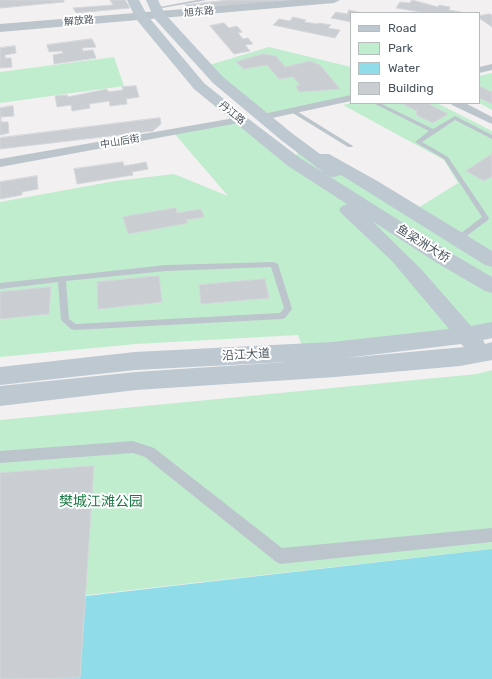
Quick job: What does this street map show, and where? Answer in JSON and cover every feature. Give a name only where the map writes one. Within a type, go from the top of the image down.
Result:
[{"type":"main road","name":"丹江路","points":[[133,0],[141,16],[199,86],[240,120],[297,154],[358,197]]},
{"type":"main road","name":"丹江路","points":[[156,7],[218,80],[263,117],[297,154]]},
{"type":"main road","points":[[297,154],[342,167],[492,260]]},
{"type":"main road","points":[[297,154],[314,184],[371,229],[400,258],[466,335],[478,354]]},
{"type":"main road","name":"鱼梁洲大桥","points":[[358,197],[492,275]]},
{"type":"main road","name":"鱼梁洲大桥","points":[[358,197],[492,286]]},
{"type":"main road","name":"沿江大道","points":[[0,376],[135,361],[332,351],[466,335],[492,330]]},
{"type":"main road","name":"沿江大道","points":[[0,396],[136,381],[336,368],[478,354]]},
{"type":"street","name":"旭东路","points":[[156,7],[334,0]]},
{"type":"street","name":"解放路","points":[[0,28],[141,16],[156,7]]},
{"type":"street","points":[[480,70],[492,67]]},
{"type":"street","points":[[263,117],[350,98]]},
{"type":"street","points":[[458,104],[492,122]]},
{"type":"street","name":"中山后街","points":[[0,163],[240,120]]},
{"type":"street","points":[[0,457],[133,447],[149,452],[280,556],[492,535]]},
{"type":"lane","points":[[156,7],[205,0]]},
{"type":"lane","points":[[378,104],[433,132]]},
{"type":"lane","points":[[293,111],[350,146]]},
{"type":"lane","points":[[458,239],[489,219],[446,158],[418,142],[455,118],[492,137]]},
{"type":"lane","points":[[0,286],[166,268],[274,264],[288,309],[282,316],[74,327],[65,320],[62,280]]},
{"type":"green space","points":[[269,47],[350,67],[350,98],[263,117],[206,66]]},
{"type":"green space","points":[[114,57],[124,86],[0,103],[0,72]]},
{"type":"green space","points":[[492,73],[492,110],[480,104],[480,76]]},
{"type":"green space","points":[[350,103],[439,104],[492,131],[492,330],[304,352],[298,335],[136,344],[0,357],[0,202],[115,181],[174,174],[228,196],[173,132],[240,120],[294,161],[300,146],[413,211],[458,183],[444,160],[343,105]]},
{"type":"green space","name":"樊城江滩公园","points":[[492,370],[492,549],[0,605],[0,420],[477,374]]},
{"type":"water","points":[[492,549],[492,679],[0,679],[0,606]]},
{"type":"building","points":[[0,0],[64,0],[64,2],[0,8]]},
{"type":"building","points":[[110,0],[125,0],[130,8],[76,13],[73,8],[113,5]]},
{"type":"building","points":[[229,0],[309,0],[188,11],[185,5]]},
{"type":"building","points":[[412,0],[438,7],[439,5],[450,7],[449,10],[461,12],[420,12],[396,8],[400,2],[410,3]]},
{"type":"building","points":[[349,10],[358,12],[350,12],[350,22],[331,18],[336,12],[347,14]]},
{"type":"building","points":[[492,15],[492,27],[480,19],[480,16]]},
{"type":"building","points":[[293,17],[306,20],[304,22],[331,25],[328,28],[340,30],[335,38],[273,25],[279,19],[290,21]]},
{"type":"building","points":[[224,23],[229,28],[237,26],[242,32],[238,33],[243,39],[248,38],[253,44],[245,45],[250,51],[234,54],[210,26]]},
{"type":"building","points":[[92,39],[96,47],[82,48],[83,51],[93,50],[96,58],[54,64],[53,55],[63,53],[62,51],[49,52],[47,45]]},
{"type":"building","points":[[15,46],[16,53],[5,55],[5,58],[11,58],[12,67],[0,68],[0,48]]},
{"type":"building","points":[[263,54],[276,56],[285,67],[310,61],[320,65],[340,89],[299,92],[296,86],[300,85],[293,77],[279,79],[267,65],[244,69],[236,62]]},
{"type":"building","points":[[136,86],[139,97],[126,99],[127,104],[110,106],[109,101],[89,104],[90,108],[72,111],[71,105],[57,107],[55,96],[67,95],[68,97],[107,89],[108,92],[123,90],[122,87]]},
{"type":"building","points":[[480,86],[492,92],[492,104],[480,98]]},
{"type":"building","points":[[403,104],[429,104],[448,114],[433,123],[418,116],[416,114],[417,111]]},
{"type":"building","points":[[13,106],[14,116],[1,117],[1,122],[8,122],[9,133],[0,135],[0,108]]},
{"type":"building","points":[[160,118],[161,124],[153,131],[0,149],[0,138]]},
{"type":"building","points":[[492,154],[492,176],[484,181],[466,171]]},
{"type":"building","points":[[123,162],[124,166],[146,162],[148,169],[132,172],[133,175],[77,184],[74,169]]},
{"type":"building","points":[[37,176],[38,189],[22,192],[22,195],[0,199],[0,182]]},
{"type":"building","points":[[176,208],[177,213],[201,209],[204,217],[186,220],[188,223],[128,234],[123,217]]},
{"type":"building","points":[[159,276],[162,302],[98,309],[97,282]]},
{"type":"building","points":[[265,279],[269,298],[201,304],[199,285]]},
{"type":"building","points":[[51,287],[49,314],[0,319],[0,292]]},
{"type":"building","points":[[94,466],[80,678],[0,679],[0,473]]}]
